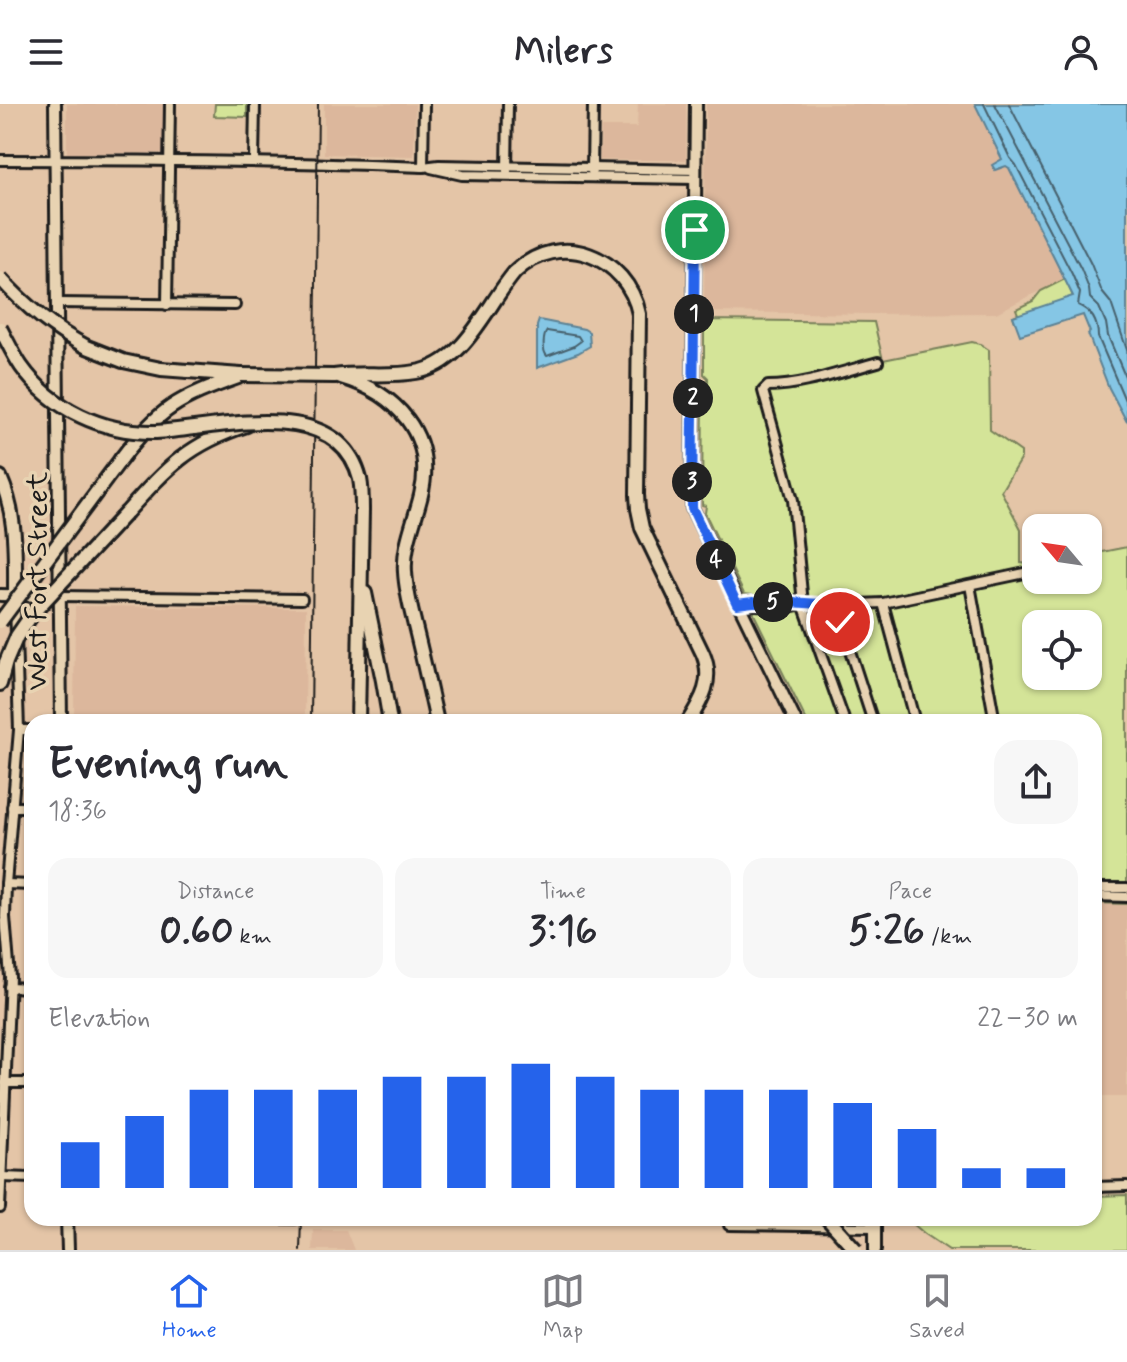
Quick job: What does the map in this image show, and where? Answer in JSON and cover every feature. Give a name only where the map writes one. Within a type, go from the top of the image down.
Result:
[{"type":"highway","points":[[0,278],[37,315],[61,332],[87,347],[123,361],[161,369],[241,375],[334,376],[409,373],[440,364],[461,346],[515,272],[539,256],[561,251],[585,254],[610,266],[625,280],[636,302],[640,320],[639,516],[708,667],[705,690],[692,714]]},
{"type":"highway","points":[[0,328],[35,383],[61,405],[91,421],[124,431],[148,433],[279,422],[318,430],[336,441],[347,453],[361,485],[358,714]]},
{"type":"highway","points":[[0,622],[144,430],[167,409],[196,392],[241,375]]},
{"type":"highway","points":[[334,376],[359,383],[385,396],[414,431],[422,452],[424,478],[406,548],[404,571],[435,714]]},
{"type":"highway","points":[[0,684],[6,662],[26,621],[167,469],[197,446],[250,424]]},
{"type":"highway","points":[[0,477],[9,501],[14,530],[15,595]]},
{"type":"highway","points":[[361,566],[389,714]]},
{"type":"highway","points":[[834,1226],[856,1250]]},
{"type":"main road","name":"West Fort Street","points":[[55,104],[61,714]]},
{"type":"main road","points":[[696,104],[692,508],[742,604],[792,714]]},
{"type":"main road","points":[[0,595],[59,596]]},
{"type":"main road","points":[[67,1226],[68,1250]]},
{"type":"main road","points":[[875,1226],[875,1250]]},
{"type":"street","points":[[167,305],[170,104]]},
{"type":"street","points":[[254,162],[255,104]]},
{"type":"street","points":[[423,167],[424,104]]},
{"type":"street","points":[[508,104],[508,171]]},
{"type":"street","points":[[592,172],[593,104]]},
{"type":"street","points":[[0,160],[439,165],[508,171],[695,174]]},
{"type":"street","points":[[57,303],[235,305]]},
{"type":"street","points":[[842,714],[803,604],[793,500],[763,394],[768,386],[798,383],[878,362]]},
{"type":"street","points":[[742,604],[789,607],[803,604],[883,603],[1022,574]]},
{"type":"street","points":[[970,585],[994,714]]},
{"type":"street","points":[[0,1208],[9,987],[6,884],[19,730],[15,595]]},
{"type":"street","points":[[59,596],[302,599]]},
{"type":"street","points":[[883,603],[913,714]]},
{"type":"street","points":[[835,605],[870,714]]},
{"type":"street","points":[[19,730],[24,730]]},
{"type":"street","points":[[12,807],[24,807]]},
{"type":"street","points":[[6,884],[24,885]]},
{"type":"street","points":[[1102,888],[1127,888]]},
{"type":"street","points":[[1102,896],[1127,897]]},
{"type":"street","points":[[9,987],[24,988]]},
{"type":"street","points":[[5,1083],[24,1083]]},
{"type":"street","points":[[1,1177],[24,1178]]},
{"type":"street","points":[[1102,1187],[1127,1186]]},
{"type":"shaded area","points":[[67,104],[163,104],[163,153],[67,153]]},
{"type":"shaded area","points":[[324,104],[415,104],[414,156],[324,154]]},
{"type":"shaded area","points":[[638,104],[686,104],[686,160],[600,160],[601,127],[637,127]]},
{"type":"shaded area","points":[[706,104],[975,104],[1003,159],[992,165],[995,170],[1006,165],[1009,168],[1065,278],[996,313],[704,312]]},
{"type":"shaded area","points":[[75,606],[306,608],[305,714],[74,714]]},
{"type":"shaded area","points":[[1102,903],[1127,904],[1127,1097],[1102,1097]]},
{"type":"shaded area","points":[[313,1230],[346,1230],[354,1250],[312,1250]]},
{"type":"green space","points":[[215,104],[247,104],[247,117],[214,116]]},
{"type":"green space","points":[[1065,279],[1073,296],[1015,322],[1013,316],[1018,314],[1016,309]]},
{"type":"green space","points":[[704,320],[874,322],[883,360],[972,342],[989,350],[990,430],[1021,452],[1021,458],[1001,491],[1021,529],[1022,594],[1102,594],[1102,552],[1127,547],[1127,904],[1102,903],[1102,714],[803,714],[754,614],[754,599],[752,595],[744,594],[705,513],[706,506],[702,505],[703,393],[708,389],[708,378],[704,374]]},
{"type":"green space","points":[[1127,1195],[1127,1250],[949,1250],[916,1226],[1102,1226],[1102,1196]]},
{"type":"water","points":[[975,104],[1127,104],[1127,422],[1109,388],[1083,315],[1020,335],[1013,316],[1073,296],[1009,168],[1006,166],[995,170],[992,165],[1002,159]]},
{"type":"water","points":[[539,320],[584,329],[589,332],[590,346],[537,368]]},
{"type":"railway","points":[[311,714],[318,104]]},
{"type":"railway","points":[[300,1250],[301,1226]]},
{"type":"route","points":[[695,230],[692,511],[737,604],[790,602],[835,605],[840,622]]}]
